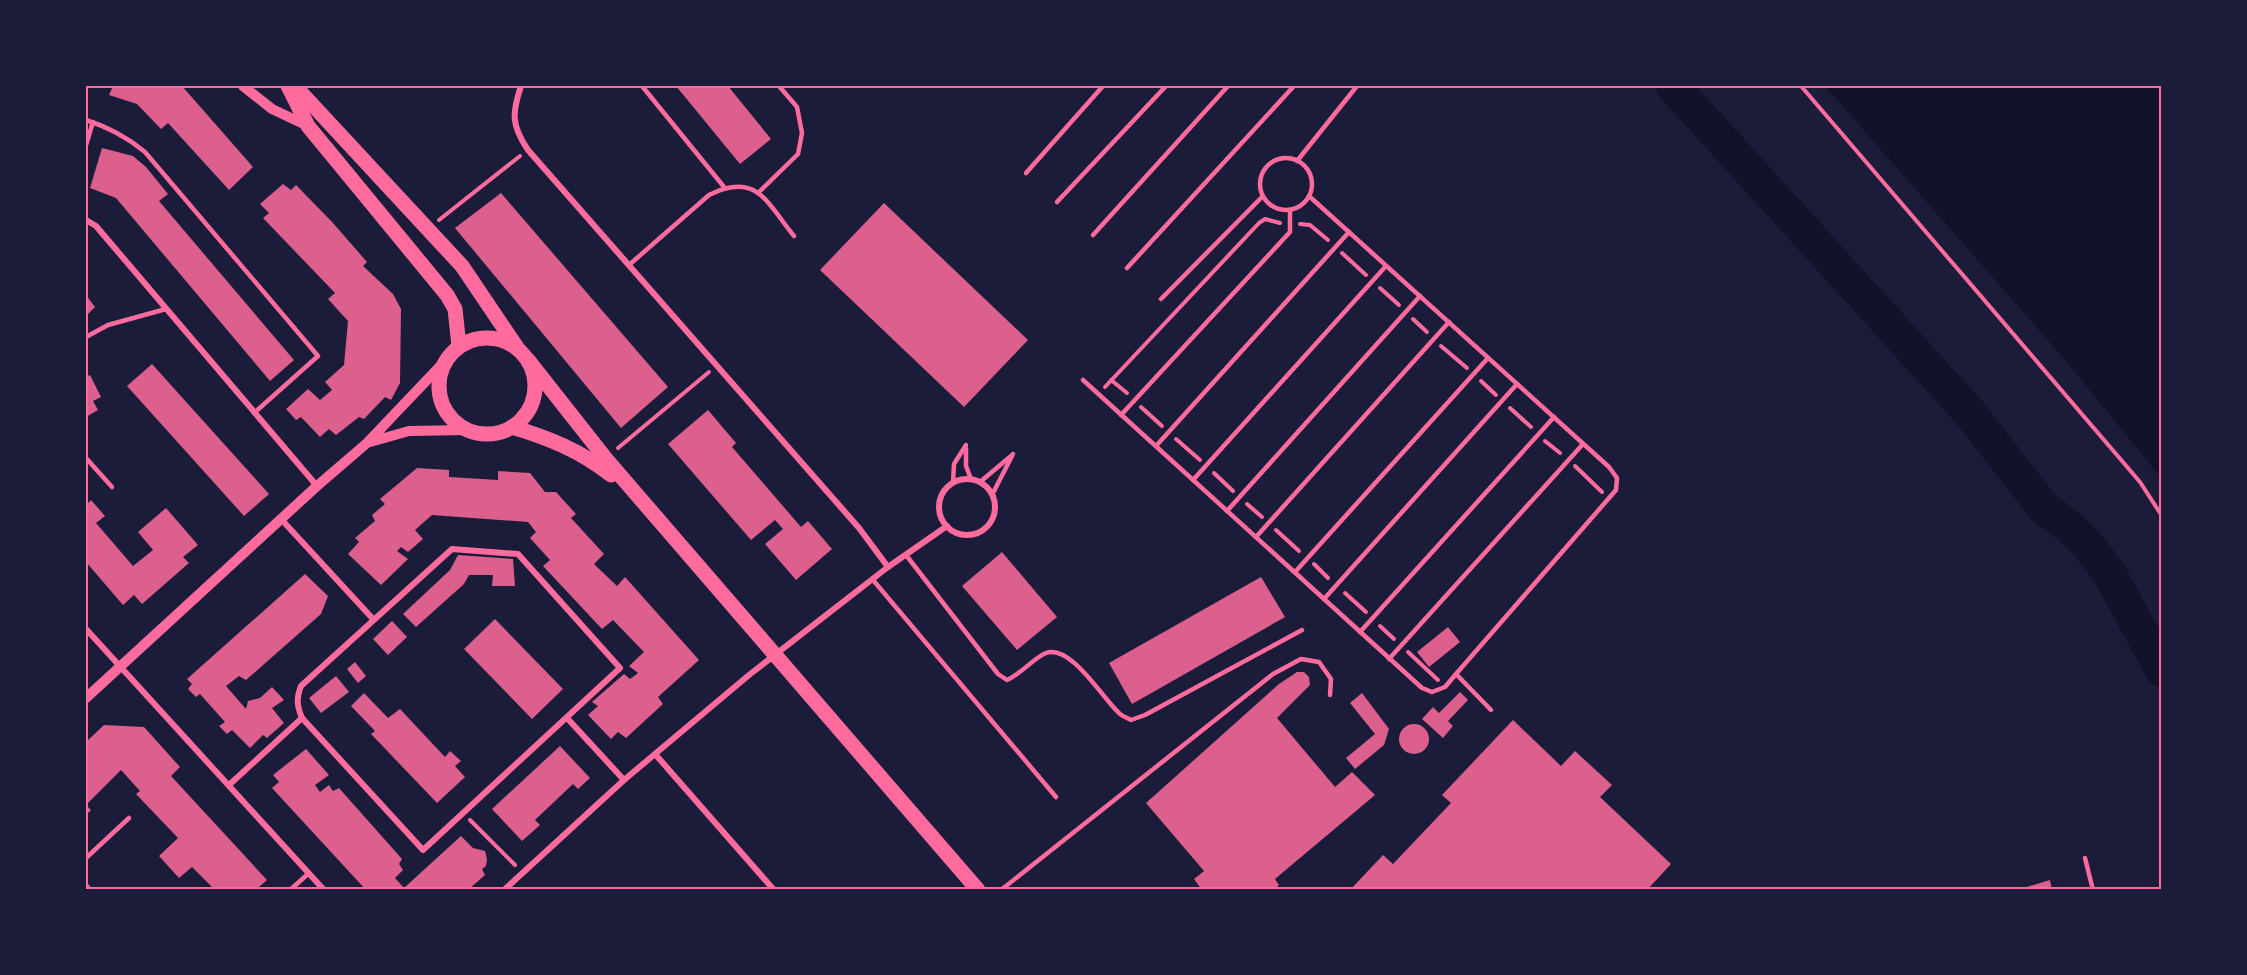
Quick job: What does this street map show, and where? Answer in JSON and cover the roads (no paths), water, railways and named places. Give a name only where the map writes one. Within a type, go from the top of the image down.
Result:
[{"type":"main road","points":[[288,86],[308,126],[442,288],[455,309],[459,346]]},
{"type":"main road","points":[[295,86],[462,266],[523,355],[606,459],[978,890]]},
{"type":"main road","points":[[308,126],[328,136],[362,176],[387,184]]},
{"type":"main road","points":[[489,338],[505,341],[523,355],[534,374],[535,389],[532,404],[524,417],[512,427],[498,433],[483,434],[467,430],[454,421],[441,400],[440,376],[446,360],[459,346],[474,339],[489,338]]},
{"type":"main road","points":[[512,427],[574,450],[592,460],[639,497]]},
{"type":"street","points":[[243,86],[272,109],[308,126]]},
{"type":"street","points":[[521,86],[514,108],[514,123],[518,135],[528,150],[859,528],[888,567]]},
{"type":"street","points":[[86,220],[96,226],[317,486]]},
{"type":"street","points":[[86,698],[367,443],[446,360]]},
{"type":"street","points":[[367,443],[409,432],[467,430]]},
{"type":"street","points":[[971,479],[980,482],[992,495],[995,513],[986,528],[969,535],[959,534],[946,526],[940,515],[941,496],[953,483],[971,479]]},
{"type":"street","points":[[281,519],[373,619]]},
{"type":"street","points":[[504,890],[624,780],[775,654],[888,567],[946,526]]},
{"type":"street","points":[[452,549],[518,554],[620,668],[423,850],[302,718],[297,706],[297,696],[301,686],[373,619],[452,549]]},
{"type":"street","points":[[86,629],[324,890]]},
{"type":"street","points":[[229,785],[302,718]]},
{"type":"street","points":[[567,718],[624,780]]},
{"type":"street","points":[[655,754],[774,890]]},
{"type":"lane","points":[[642,86],[724,188]]},
{"type":"lane","points":[[759,192],[798,154],[802,133],[797,107],[779,86]]},
{"type":"lane","points":[[1026,173],[1104,86]]},
{"type":"lane","points":[[1056,202],[1166,86]]},
{"type":"lane","points":[[1093,235],[1228,86]]},
{"type":"lane","points":[[1127,268],[1294,86]]},
{"type":"lane","points":[[1297,161],[1357,86]]},
{"type":"lane","points":[[86,120],[129,139],[145,152],[318,356],[254,413]]},
{"type":"lane","points":[[86,145],[93,122]]},
{"type":"lane","points":[[1281,159],[1297,161],[1309,172],[1311,180],[1309,196],[1305,203],[1290,210],[1274,208],[1262,197],[1259,181],[1267,166],[1281,159]]},
{"type":"lane","points":[[628,265],[710,195],[737,185],[759,192],[794,236]]},
{"type":"lane","points":[[1083,380],[1422,688],[1432,692],[1445,687],[1616,490],[1617,478],[1609,467],[1309,196]]},
{"type":"lane","points":[[1161,299],[1262,197]]},
{"type":"lane","points":[[1121,415],[1290,232],[1290,210]]},
{"type":"lane","points":[[1156,446],[1349,232]]},
{"type":"lane","points":[[1193,480],[1386,266]]},
{"type":"lane","points":[[1227,511],[1420,296]]},
{"type":"lane","points":[[86,337],[108,325],[166,309]]},
{"type":"lane","points":[[1256,537],[1449,322]]},
{"type":"lane","points":[[1295,573],[1488,358]]},
{"type":"lane","points":[[1324,599],[1517,384]]},
{"type":"lane","points":[[1360,632],[1554,417]]},
{"type":"lane","points":[[1389,659],[1583,444]]},
{"type":"lane","points":[[953,483],[954,464],[966,445],[966,466],[971,479]]},
{"type":"lane","points":[[980,482],[1013,454],[992,495]]},
{"type":"lane","points":[[86,458],[112,487]]},
{"type":"lane","points":[[906,555],[998,674],[1008,680],[1046,653],[1058,652],[1073,661],[1120,714],[1131,720],[1145,715],[1302,630]]},
{"type":"lane","points":[[873,580],[1056,797]]},
{"type":"lane","points":[[1001,890],[1273,674],[1301,659],[1319,662],[1330,679],[1330,695]]},
{"type":"lane","points":[[1456,674],[1491,710]]},
{"type":"lane","points":[[86,858],[129,818]]},
{"type":"lane","points":[[2085,858],[2093,890]]},
{"type":"lane","points":[[290,890],[309,873]]},
{"type":"lane","points":[[86,885],[90,890]]},
{"type":"waterway","points":[[1673,86],[1969,412],[2044,508],[2086,543],[2108,571],[2162,670]]}]
